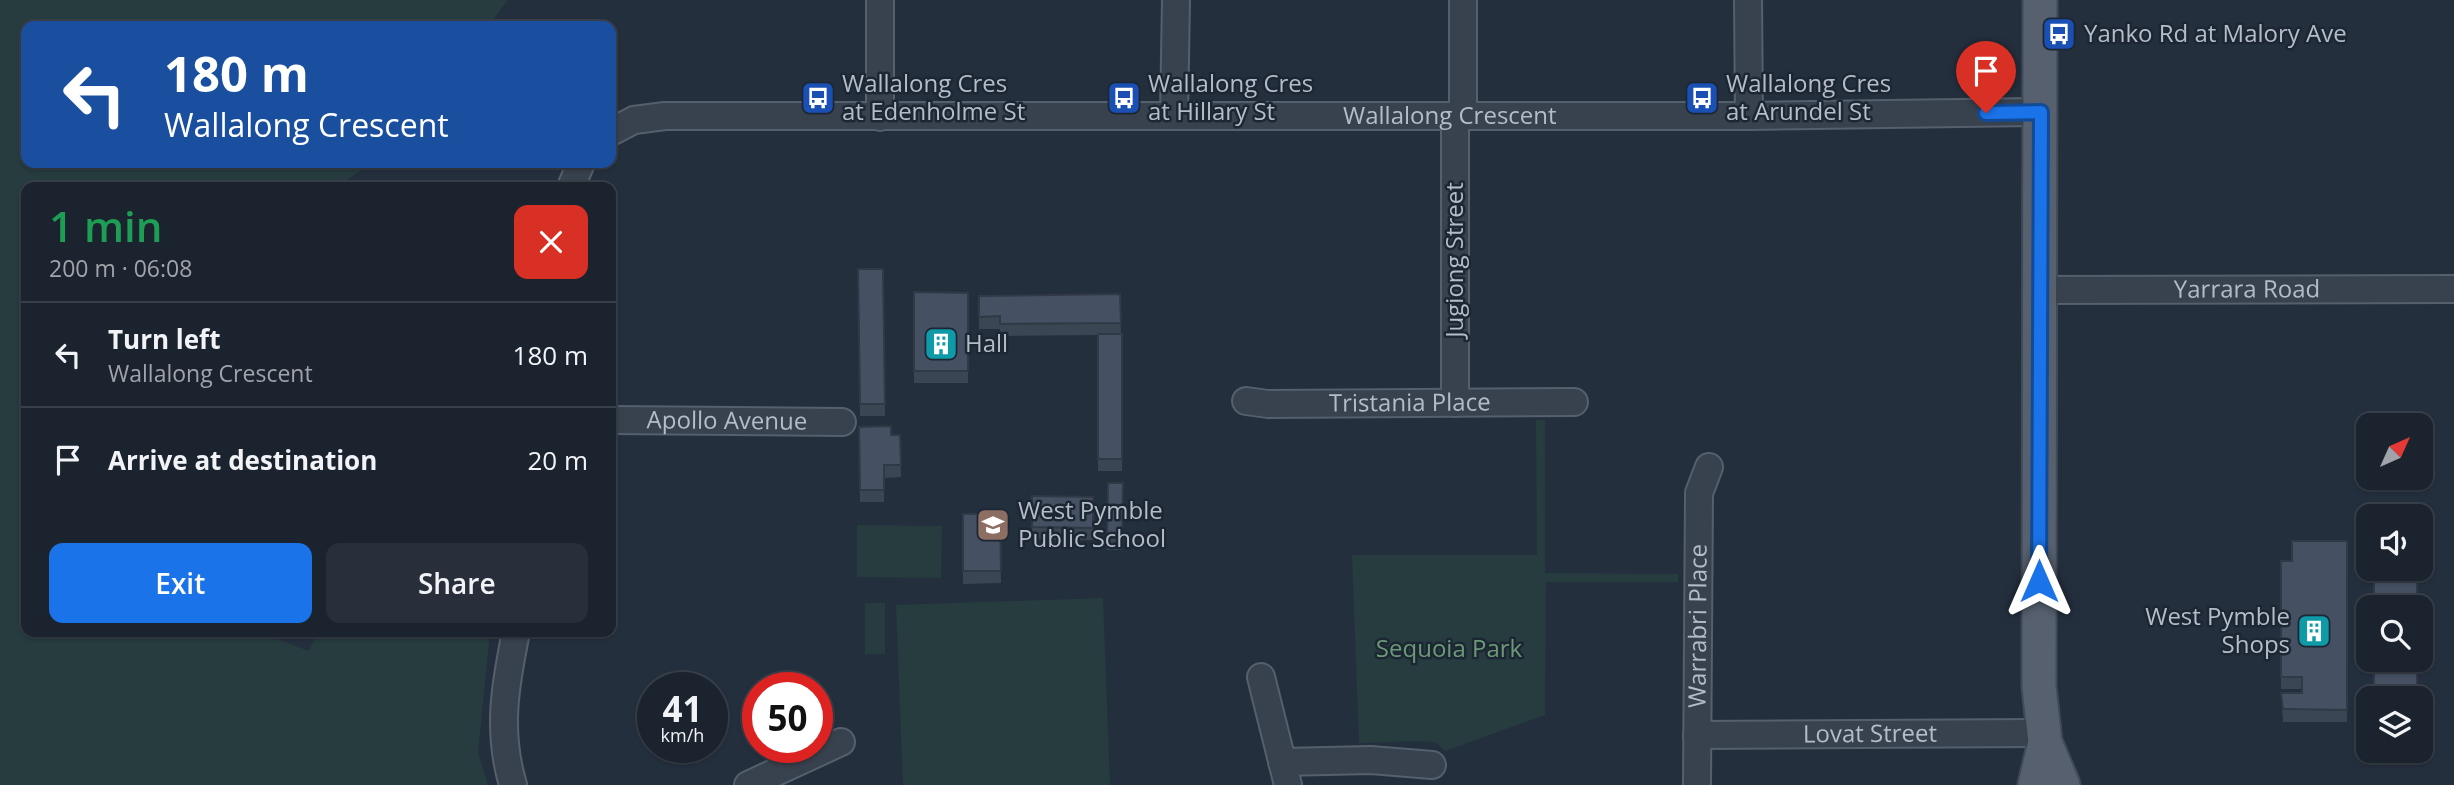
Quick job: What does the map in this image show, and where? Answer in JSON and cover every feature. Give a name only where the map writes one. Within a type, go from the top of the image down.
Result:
[{"type":"main road","points":[[2040,0],[2039,687],[2044,737],[2063,785]]},
{"type":"main road","points":[[2035,785],[2044,737]]},
{"type":"street","points":[[880,0],[880,117]]},
{"type":"street","points":[[1174,115],[1176,0]]},
{"type":"street","name":"Jugiong Street","points":[[1455,404],[1462,0]]},
{"type":"street","points":[[1748,0],[1749,116]]},
{"type":"street","name":"Wallalong Crescent","points":[[616,129],[634,120],[665,116],[1749,116],[2041,112]]},
{"type":"street","name":"Yarrara Road","points":[[2041,290],[2454,289]]},
{"type":"street","name":"Tristania Place","points":[[1245,401],[1268,404],[1574,402]]},
{"type":"street","name":"Apollo Avenue","points":[[616,420],[842,422]]},
{"type":"street","name":"Warrabri Place","points":[[1697,785],[1699,493],[1709,467]]},
{"type":"street","points":[[513,785],[505,749],[503,712],[515,637]]},
{"type":"street","points":[[1261,677],[1285,773],[1371,760],[1432,765]]},
{"type":"street","name":"Lovat Street","points":[[1697,735],[2044,737]]},
{"type":"street","points":[[748,785],[841,742]]},
{"type":"green space","points":[[0,0],[508,0],[492,21],[21,21],[21,168],[364,168],[344,182],[21,182],[21,637],[272,637],[309,651],[315,637],[490,637],[478,753],[488,785],[0,785]]},
{"type":"green space","name":"Sequoia Park","points":[[1536,420],[1545,420],[1545,573],[1678,574],[1678,582],[1546,582],[1545,715],[1445,751],[1431,742],[1359,743],[1352,555],[1537,555]]},
{"type":"green space","points":[[857,525],[942,526],[941,578],[857,577]]},
{"type":"green space","points":[[1103,598],[1110,785],[903,785],[896,605]]},
{"type":"green space","points":[[865,603],[885,603],[885,654],[865,654]]},
{"type":"building","points":[[858,269],[883,269],[885,404],[860,404]]},
{"type":"building","name":"Hall","points":[[914,292],[968,293],[968,371],[914,371]]},
{"type":"building","points":[[1120,294],[1121,323],[1000,324],[1000,316],[979,317],[979,296]]},
{"type":"building","points":[[1098,334],[1122,334],[1122,459],[1098,459]]},
{"type":"building","points":[[891,426],[891,435],[900,435],[901,465],[884,465],[884,490],[860,490],[859,427]]},
{"type":"building","points":[[1108,483],[1123,483],[1122,538],[1107,538]]},
{"type":"building","points":[[1032,496],[1093,497],[1093,528],[1032,527]]},
{"type":"building","points":[[963,514],[1000,514],[1001,571],[963,571]]},
{"type":"building","name":"West Pymble Shops","points":[[2292,541],[2347,541],[2347,710],[2283,709],[2281,693],[2302,693],[2302,677],[2281,677],[2281,561],[2292,561]]},
{"type":"building","points":[[2374,581],[2417,581],[2417,595],[2374,595]]},
{"type":"building","points":[[2374,672],[2417,672],[2417,686],[2374,686]]},
{"type":"place","name":"Yanko Rd at Malory Ave","points":[[2059,34]]},
{"type":"place","name":"Wallalong Cres at Edenholme St","points":[[818,98]]},
{"type":"place","name":"Wallalong Cres at Hillary St","points":[[1124,98]]},
{"type":"place","name":"Wallalong Cres at Arundel St","points":[[1702,98]]},
{"type":"place","name":"Hall","points":[[941,344]]},
{"type":"place","name":"West Pymble Public School","points":[[993,525]]},
{"type":"place","name":"West Pymble Shops","points":[[2314,631]]},
{"type":"route","points":[[1986,113],[2041,112],[2039,581]]}]
